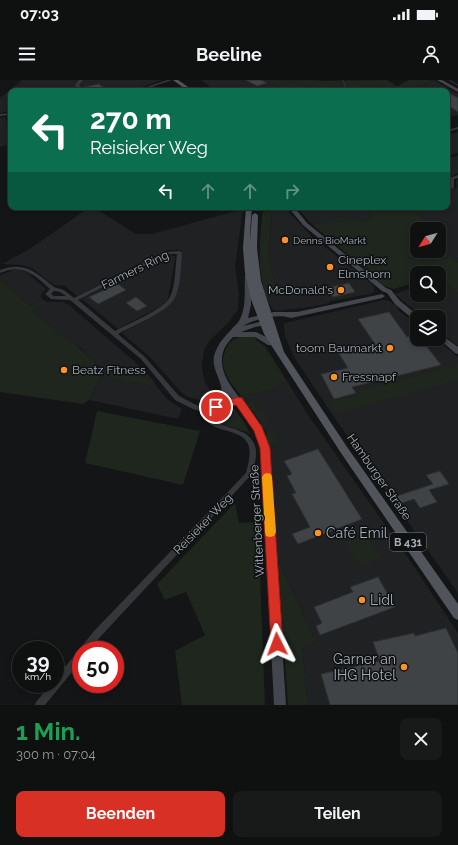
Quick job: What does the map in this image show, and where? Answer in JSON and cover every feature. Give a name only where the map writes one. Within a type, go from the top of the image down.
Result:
[{"type":"main road","points":[[175,80],[187,88]]},
{"type":"main road","points":[[183,80],[195,88]]},
{"type":"main road","points":[[439,80],[458,91]]},
{"type":"main road","name":"B 431","points":[[249,210],[246,255],[248,275],[265,320]]},
{"type":"main road","name":"B 431","points":[[256,210],[253,257],[265,320]]},
{"type":"main road","points":[[293,210],[305,224],[368,277],[383,294],[410,312]]},
{"type":"main road","points":[[241,324],[247,313],[248,306],[248,275]]},
{"type":"main road","points":[[220,349],[232,335],[246,327],[265,320],[285,319],[294,314],[383,294]]},
{"type":"main road","name":"Wittenberger Straße","points":[[265,320],[246,321],[241,324],[224,340],[218,356],[217,365],[219,374],[224,383],[258,430],[265,448],[280,705]]},
{"type":"main road","name":"Hamburger Straße","points":[[265,320],[271,343],[280,353],[344,450],[458,614]]},
{"type":"main road","name":"Hamburger Straße","points":[[265,320],[278,342],[280,353]]},
{"type":"main road","points":[[232,335],[256,334],[271,343]]},
{"type":"main road","points":[[446,341],[458,351]]},
{"type":"main road","points":[[216,407],[225,395],[224,383]]},
{"type":"street","points":[[79,88],[77,85],[81,80]]},
{"type":"street","points":[[146,88],[170,80]]},
{"type":"street","points":[[450,188],[453,187],[452,179],[458,176]]},
{"type":"street","name":"Farmers Ring","points":[[72,299],[167,253],[180,252],[174,293],[171,300],[160,309],[114,334]]},
{"type":"street","points":[[0,272],[14,268],[30,270],[53,289],[61,290],[143,358],[177,398],[195,407],[204,409],[238,401]]},
{"type":"street","points":[[53,289],[48,294],[50,297],[72,299]]},
{"type":"street","name":"Reisieker Weg","points":[[91,641],[249,474],[252,460],[252,446],[242,435],[208,421],[204,416],[204,409]]},
{"type":"street","points":[[39,705],[72,665]]},
{"type":"shaded area","points":[[22,80],[162,80],[139,88],[12,88]]},
{"type":"shaded area","points":[[201,80],[321,80],[296,88],[212,88]]},
{"type":"shaded area","points":[[268,80],[287,81],[290,83],[300,80],[387,80],[397,86],[409,80],[434,80],[417,88],[283,88]]},
{"type":"shaded area","points":[[434,80],[448,88],[417,88]]},
{"type":"shaded area","points":[[450,89],[458,94],[458,115],[450,116]]},
{"type":"shaded area","points":[[8,91],[8,112],[0,113],[0,98]]},
{"type":"shaded area","points":[[5,117],[8,125],[8,145],[0,147],[0,118]]},
{"type":"shaded area","points":[[458,132],[458,153],[450,155],[450,134]]},
{"type":"shaded area","points":[[458,156],[458,173],[450,177],[450,157]]},
{"type":"shaded area","points":[[458,180],[458,263],[446,252],[446,222],[424,222],[418,210],[450,210],[450,190],[457,187],[456,181]]},
{"type":"shaded area","points":[[86,210],[98,210],[136,234],[152,234],[243,210],[235,267],[239,294],[238,309],[229,322],[210,340],[204,350],[202,363],[205,383],[216,397],[207,402],[188,397],[181,392],[151,358],[122,333],[162,311],[175,300],[182,252],[181,250],[168,250],[77,296],[65,286],[54,285],[32,268],[22,265],[2,264],[28,250]]},
{"type":"shaded area","points":[[263,210],[274,210],[272,212],[269,251],[277,295],[266,297],[261,273],[260,241]]},
{"type":"shaded area","points":[[274,210],[287,210],[312,237],[370,282],[375,288],[374,292],[310,307],[276,311],[272,309],[266,297],[277,295],[269,251],[272,212]]},
{"type":"shaded area","points":[[299,210],[370,210],[373,216],[370,219],[312,224]]},
{"type":"shaded area","points":[[370,210],[418,210],[424,222],[410,222],[410,258],[446,258],[446,252],[458,263],[458,294],[446,283],[446,266],[410,266],[410,284],[394,289],[384,286],[312,224],[370,219],[373,216]]},
{"type":"shaded area","points":[[170,255],[175,256],[175,259],[168,299],[161,306],[118,329],[82,299]]},
{"type":"shaded area","points":[[13,270],[26,272],[46,289],[41,294],[43,300],[30,306],[0,280],[0,275]]},
{"type":"shaded area","points":[[0,280],[30,306],[43,300],[47,302],[32,310],[70,344],[74,343],[104,371],[152,379],[157,387],[101,376],[89,400],[83,404],[0,392]]},
{"type":"shaded area","points":[[446,283],[458,294],[458,346],[446,336],[446,310],[414,310],[395,294],[410,289],[410,302],[446,302]]},
{"type":"shaded area","points":[[384,300],[389,301],[397,306],[399,311],[410,319],[410,346],[445,346],[458,357],[458,593],[332,414],[293,355],[285,336],[284,324]]},
{"type":"shaded area","points":[[46,302],[63,302],[69,305],[135,362],[152,379],[104,371],[75,343],[70,345],[31,309]]},
{"type":"shaded area","points":[[256,336],[256,340],[265,346],[287,381],[271,390],[241,396],[233,386],[224,370],[223,358],[227,347],[233,340],[242,337]]},
{"type":"shaded area","points":[[458,365],[458,380],[335,414],[328,402],[358,395],[359,390]]},
{"type":"shaded area","points":[[101,376],[157,387],[167,399],[182,409],[178,419],[89,400]]},
{"type":"shaded area","points":[[287,381],[308,415],[407,556],[458,633],[458,705],[308,705],[302,647],[316,641],[278,560],[270,442],[262,424],[241,396],[271,390]]},
{"type":"shaded area","points":[[258,399],[252,402],[260,414],[264,413],[266,425],[263,429],[260,421],[247,404]]},
{"type":"shaded area","points":[[233,407],[251,435],[247,432],[216,423],[209,416],[210,412]]},
{"type":"shaded area","points":[[97,411],[200,431],[183,485],[85,463]]},
{"type":"shaded area","points":[[271,428],[276,441],[286,442],[272,445],[270,447],[272,477],[270,477],[268,444],[265,435],[268,434]]},
{"type":"shaded area","points":[[235,503],[239,523],[258,522],[265,705],[182,705],[175,651],[205,635],[186,592],[165,600],[157,584]]},
{"type":"shaded area","points":[[367,535],[381,558],[361,565],[359,562],[357,563],[345,543]]},
{"type":"shaded area","points":[[278,560],[316,641],[302,647],[308,705],[288,705]]},
{"type":"building","points":[[246,80],[261,80],[267,83],[257,86]]},
{"type":"building","points":[[99,84],[104,88],[85,88],[84,87]]},
{"type":"building","points":[[450,94],[458,98],[458,112],[450,107]]},
{"type":"building","name":"McDonald's","points":[[349,283],[355,292],[333,297],[326,288]]},
{"type":"building","points":[[118,284],[126,290],[98,304],[89,297]]},
{"type":"building","points":[[136,297],[147,306],[137,311],[126,303]]},
{"type":"building","name":"toom Baumarkt","points":[[389,312],[407,337],[410,336],[410,346],[426,346],[441,365],[352,387],[356,393],[334,399],[321,374],[348,368],[338,352],[351,349],[354,344],[361,347],[375,344],[358,319]]},
{"type":"building","points":[[318,449],[362,519],[298,544],[292,534],[310,527],[292,494],[296,493],[287,476],[292,474],[284,461]]},
{"type":"building","points":[[440,471],[449,484],[429,490],[437,502],[420,508],[414,499],[399,504],[394,497],[433,484],[426,475]]},
{"type":"building","name":"Lidl","points":[[378,577],[395,607],[320,635],[316,626],[322,623],[314,607],[353,592],[350,587]]},
{"type":"building","name":"Garner an IHG Hotel","points":[[446,628],[458,653],[458,705],[330,705],[321,674],[380,661],[373,642],[414,633],[415,636]]},
{"type":"waterway","points":[[343,80],[346,88]]},
{"type":"waterway","points":[[449,80],[458,85]]},
{"type":"slow traffic","points":[[267,477],[270,532]]},
{"type":"place","name":"Denns BioMarkt","points":[[285,240]]},
{"type":"place","name":"Cineplex Elmshorn","points":[[330,267]]},
{"type":"place","name":"McDonald's","points":[[341,290]]},
{"type":"place","name":"toom Baumarkt","points":[[390,348]]},
{"type":"place","name":"Beatz Fitness","points":[[64,370]]},
{"type":"place","name":"Fressnapf","points":[[334,377]]},
{"type":"place","name":"Café Emil","points":[[318,533]]},
{"type":"place","name":"Lidl","points":[[362,600]]},
{"type":"place","name":"Garner an IHG Hotel","points":[[404,667]]},
{"type":"route","points":[[216,407],[238,401],[252,419],[265,448],[277,644]]}]
